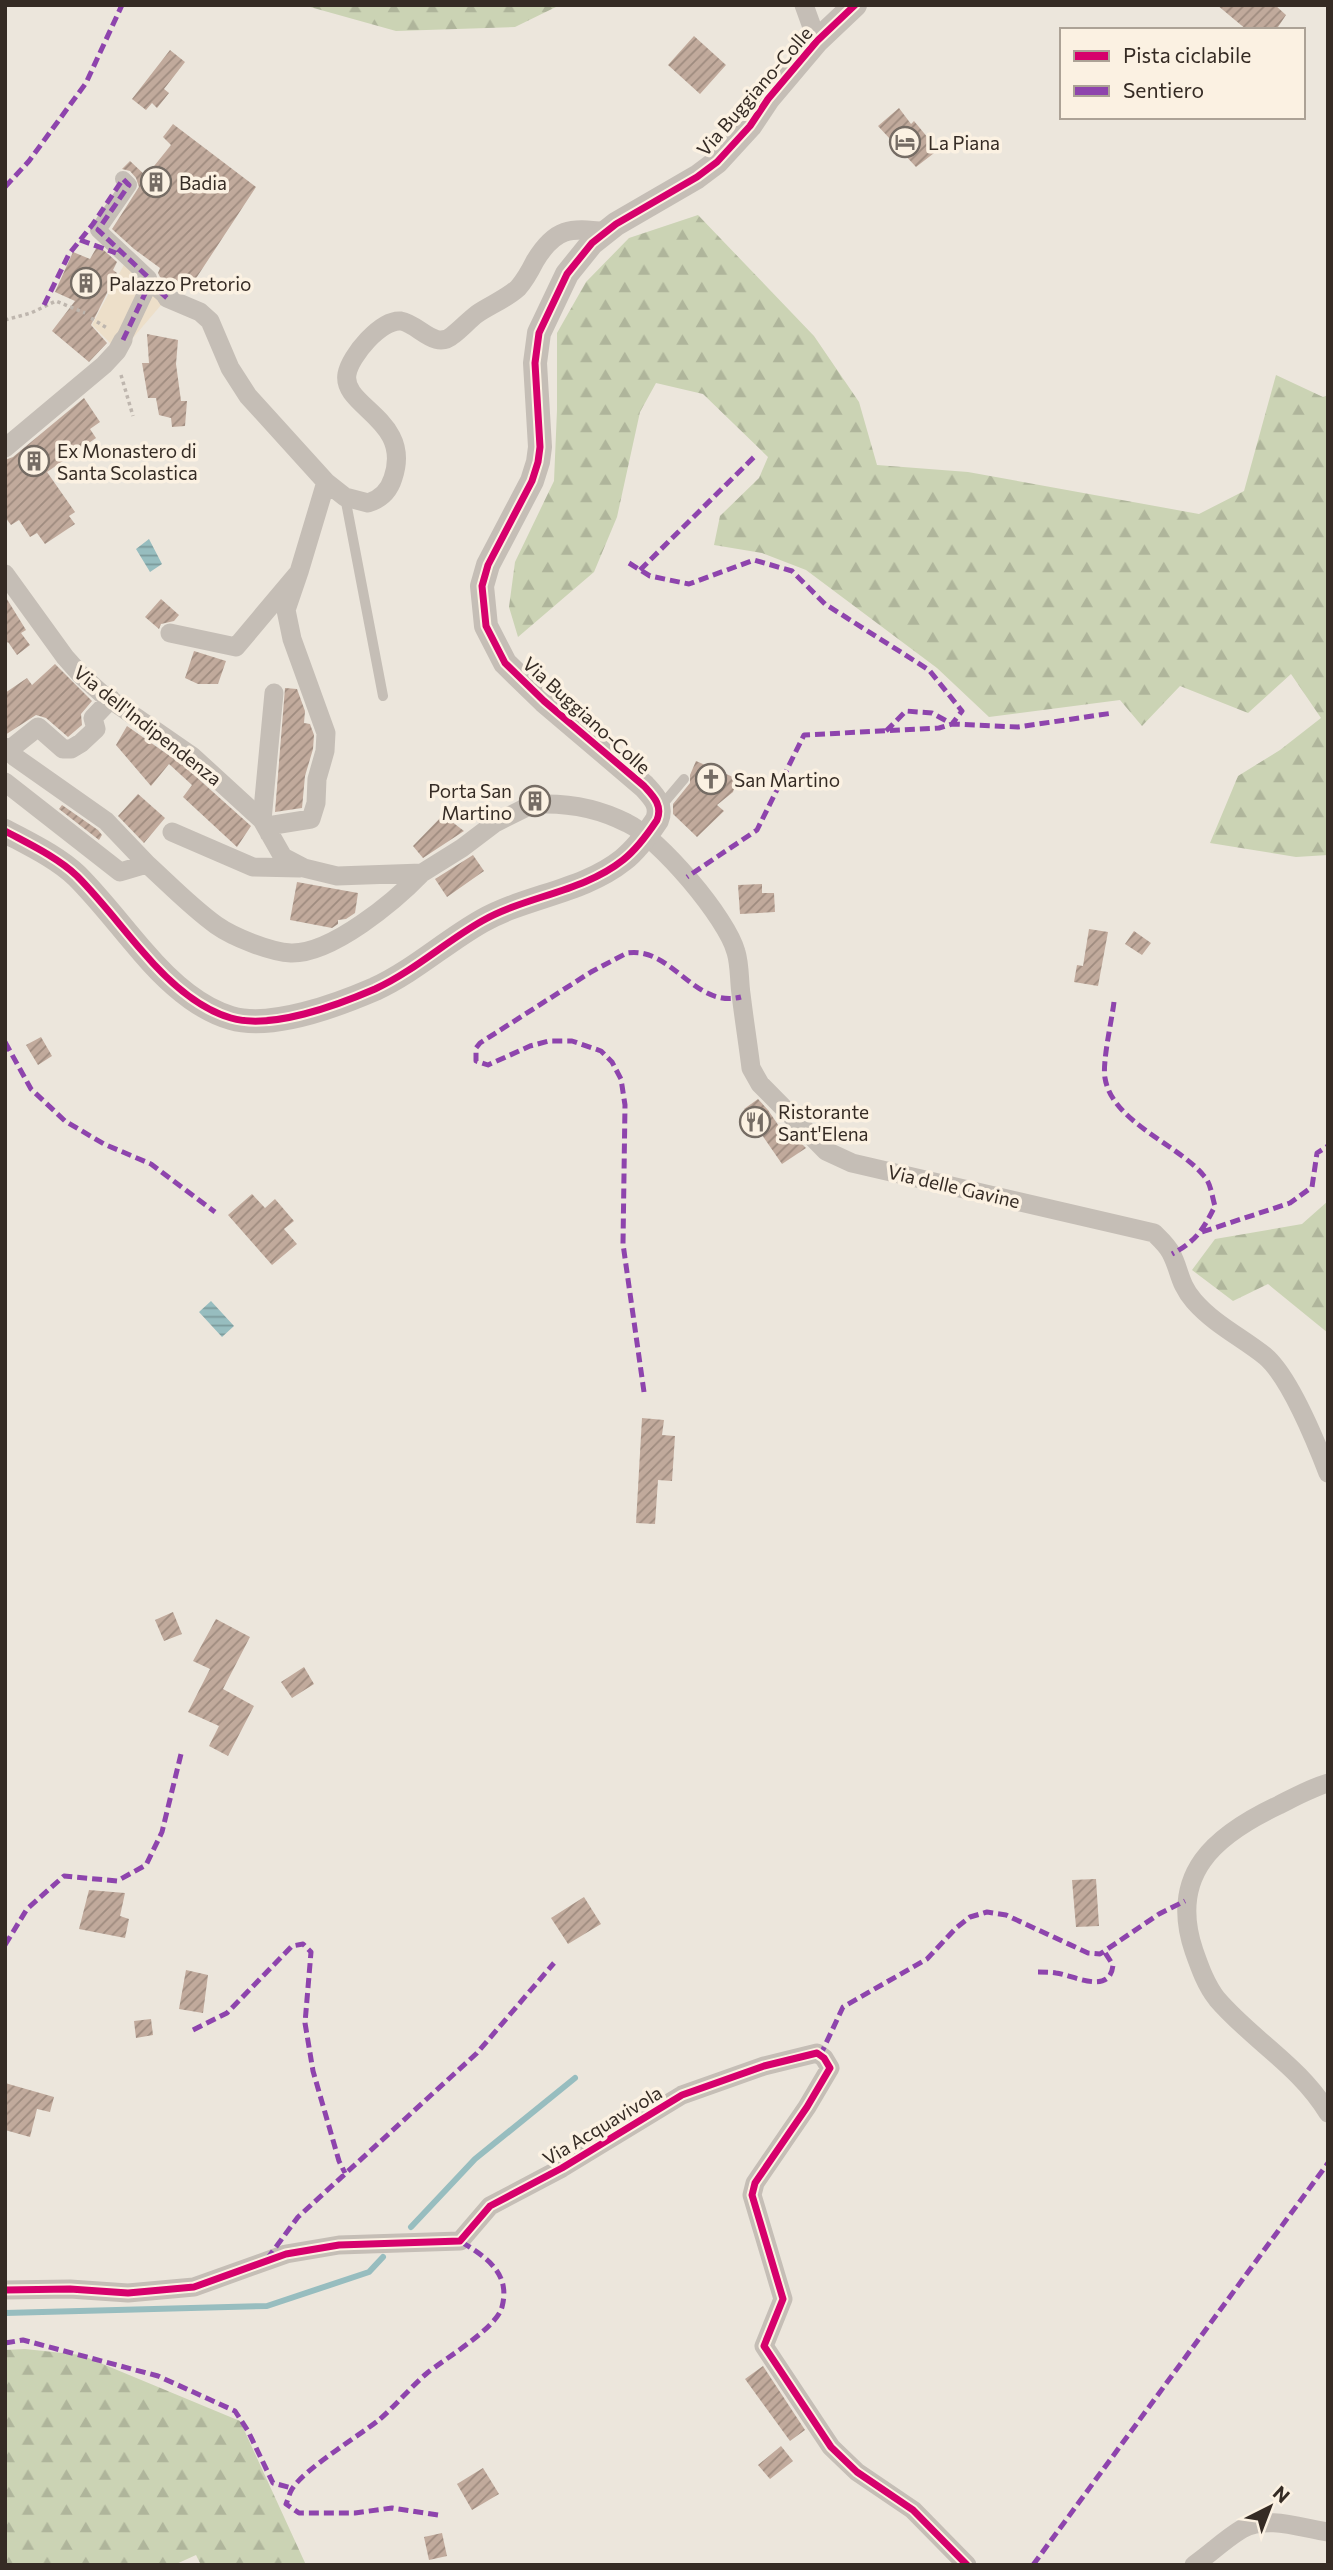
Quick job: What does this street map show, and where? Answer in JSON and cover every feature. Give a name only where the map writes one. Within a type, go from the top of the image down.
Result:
[{"type":"street","points":[[804,5],[817,41]]},
{"type":"street","name":"Via Buggiano-Colle","points":[[659,808],[657,801],[644,786],[544,701],[505,663],[486,626],[482,586],[488,565],[532,481],[538,462],[540,447],[535,363],[539,333],[567,274],[592,243],[617,224],[697,177],[717,162],[817,41],[855,5]]},
{"type":"street","points":[[123,179],[129,185],[98,230],[167,298],[200,312],[210,321],[230,368],[248,396],[326,482],[345,497],[368,503],[385,493],[391,483],[396,450],[379,417],[356,399],[346,383],[347,372],[357,350],[390,323],[400,321],[441,341],[450,338],[478,313],[521,285],[553,238],[563,231],[584,228],[607,232]]},
{"type":"street","points":[[5,448],[119,346],[150,283]]},
{"type":"street","points":[[274,693],[265,826],[311,819],[316,803],[317,779],[325,751],[326,733],[292,639],[286,610],[326,482]]},
{"type":"street","points":[[170,633],[236,647],[299,572]]},
{"type":"street","name":"Via dell'Indipendenza","points":[[5,574],[80,675],[192,756],[265,826],[283,858],[304,868],[337,876],[422,873]]},
{"type":"street","points":[[111,699],[93,718],[96,729],[71,749],[63,749],[38,727],[7,749],[106,821],[198,911],[219,927],[274,950],[293,953],[317,947],[365,923],[393,902],[422,873],[495,822],[535,804],[554,803],[592,809],[631,824],[646,836]]},
{"type":"street","points":[[5,782],[120,872],[148,864]]},
{"type":"street","points":[[5,831],[55,859],[75,874],[165,976],[199,1003],[233,1019],[256,1021],[320,1009],[376,989],[404,975],[496,913],[612,868],[633,852],[646,836],[659,815],[659,808]]},
{"type":"street","points":[[172,832],[253,867],[304,868]]},
{"type":"street","name":"Via delle Gavine","points":[[646,836],[687,877],[726,926],[737,952],[751,1068],[760,1084],[825,1151],[852,1163],[1154,1233],[1172,1254],[1182,1285],[1193,1300],[1225,1329],[1267,1358],[1282,1377],[1328,1473]]},
{"type":"street","points":[[1328,1783],[1255,1816],[1212,1846],[1201,1861],[1185,1902],[1189,1936],[1201,1973],[1216,1997],[1302,2078],[1328,2113]]},
{"type":"street","name":"Via Acquavivola","points":[[5,2290],[70,2288],[128,2293],[194,2287],[286,2254],[339,2245],[460,2242],[490,2206],[562,2168],[682,2095],[764,2066],[817,2053],[830,2068],[755,2183],[752,2195],[783,2299],[764,2346],[831,2447],[857,2472],[913,2510],[967,2565]]},
{"type":"street","points":[[1194,2565],[1242,2529],[1256,2524],[1271,2522],[1328,2532]]},
{"type":"lane","points":[[345,497],[383,696]]},
{"type":"lane","points":[[659,808],[684,779]]},
{"type":"path","points":[[5,320],[31,313],[56,301],[85,313]]},
{"type":"path","points":[[119,346],[133,416]]},
{"type":"green space","points":[[303,5],[560,5],[515,27],[396,31]]},
{"type":"green space","points":[[698,215],[814,336],[859,402],[877,465],[968,472],[1199,514],[1244,491],[1276,375],[1323,397],[1328,395],[1328,855],[1296,857],[1210,843],[1238,776],[1280,750],[1321,718],[1291,674],[1248,713],[1180,686],[1142,726],[1120,700],[989,717],[937,668],[806,570],[762,553],[714,545],[720,516],[759,478],[768,457],[703,394],[656,383],[640,412],[617,517],[594,572],[518,637],[509,607],[515,562],[554,481],[557,333],[586,282],[629,238]]},
{"type":"green space","points":[[1328,1201],[1328,1333],[1268,1284],[1233,1301],[1192,1270],[1215,1239],[1302,1224]]},
{"type":"green space","points":[[25,2349],[81,2355],[240,2421],[306,2565],[201,2565],[196,2555],[174,2565],[5,2565],[5,2350]]},
{"type":"shaded area","points":[[127,259],[167,298],[120,353],[92,325]]},
{"type":"water","points":[[149,539],[162,564],[150,572],[136,549]]},
{"type":"water","points":[[211,1301],[234,1326],[222,1337],[199,1312]]},
{"type":"building","points":[[1217,5],[1275,5],[1286,15],[1277,28],[1245,28]]},
{"type":"building","points":[[694,36],[726,65],[700,94],[668,65]]},
{"type":"building","points":[[170,50],[185,62],[164,89],[169,93],[157,108],[152,103],[146,110],[132,99]]},
{"type":"building","points":[[899,108],[911,124],[914,121],[938,150],[916,167],[878,126]]},
{"type":"building","points":[[173,124],[256,187],[189,289],[175,279],[170,286],[160,277],[160,268],[112,229],[139,187],[130,171],[122,169],[130,161],[146,176],[171,145],[163,137]]},
{"type":"building","name":"Palazzo Pretorio","points":[[98,245],[117,262],[113,270],[117,273],[91,325],[107,343],[89,362],[52,331],[75,301],[55,292],[73,252],[90,259]]},
{"type":"building","points":[[147,334],[178,340],[176,364],[181,401],[187,401],[185,426],[172,427],[171,418],[159,415],[156,398],[148,398],[142,363],[149,363]]},
{"type":"building","name":"Ex Monastero di Santa Scolastica","points":[[84,398],[100,422],[90,429],[96,438],[47,472],[75,512],[69,516],[75,524],[45,544],[37,533],[30,537],[19,520],[11,525],[5,517],[5,460],[13,457]]},
{"type":"building","points":[[5,596],[26,630],[21,633],[30,645],[17,655],[8,642],[5,644]]},
{"type":"building","points":[[161,599],[179,615],[174,621],[161,624],[159,629],[145,617]]},
{"type":"building","points":[[194,651],[226,661],[218,684],[198,684],[185,678]]},
{"type":"building","points":[[55,664],[92,701],[81,714],[82,725],[68,737],[46,718],[36,715],[5,735],[5,693],[27,678],[32,685]]},
{"type":"building","points":[[285,688],[297,689],[305,711],[304,723],[310,724],[314,735],[313,749],[305,776],[302,808],[275,812]]},
{"type":"building","points":[[127,726],[184,766],[251,826],[237,847],[183,797],[192,785],[169,764],[151,786],[116,745]]},
{"type":"building","points":[[696,761],[733,777],[735,786],[733,792],[717,805],[724,811],[697,837],[673,814],[673,804],[690,783],[690,775]]},
{"type":"building","points":[[138,794],[165,818],[144,843],[118,816]]},
{"type":"building","points":[[62,805],[98,830],[102,835],[99,840],[59,809]]},
{"type":"building","points":[[443,815],[464,831],[423,858],[413,846]]},
{"type":"building","points":[[473,855],[484,871],[447,897],[435,879]]},
{"type":"building","points":[[297,882],[358,893],[355,913],[346,919],[338,920],[338,924],[332,928],[290,920]]},
{"type":"building","points":[[762,884],[762,893],[774,893],[775,912],[740,914],[738,885]]},
{"type":"building","points":[[1089,929],[1108,932],[1098,986],[1074,982],[1077,965],[1083,966]]},
{"type":"building","points":[[1134,931],[1151,943],[1142,955],[1125,944]]},
{"type":"building","points":[[41,1037],[52,1056],[38,1065],[26,1045]]},
{"type":"building","points":[[758,1099],[789,1141],[795,1137],[806,1148],[782,1164],[744,1109]]},
{"type":"building","points":[[252,1194],[265,1208],[275,1199],[294,1221],[284,1229],[297,1244],[272,1265],[228,1215]]},
{"type":"building","points":[[642,1418],[664,1420],[662,1435],[675,1436],[672,1481],[658,1480],[655,1524],[636,1523]]},
{"type":"building","points":[[173,1612],[182,1634],[164,1641],[155,1620]]},
{"type":"building","points":[[216,1619],[250,1637],[223,1689],[254,1706],[228,1756],[209,1746],[219,1726],[188,1712],[210,1669],[193,1661]]},
{"type":"building","points":[[304,1667],[314,1684],[292,1698],[281,1682]]},
{"type":"building","points":[[1096,1879],[1099,1926],[1076,1927],[1072,1880]]},
{"type":"building","points":[[89,1890],[125,1893],[120,1916],[129,1919],[125,1938],[79,1929]]},
{"type":"building","points":[[584,1897],[601,1924],[568,1944],[551,1918]]},
{"type":"building","points":[[186,1970],[208,1975],[203,2013],[179,2009]]},
{"type":"building","points":[[151,2019],[153,2035],[136,2038],[134,2021]]},
{"type":"building","points":[[5,2083],[54,2097],[50,2112],[37,2109],[30,2137],[5,2130]]},
{"type":"building","points":[[763,2366],[805,2430],[790,2441],[745,2379]]},
{"type":"building","points":[[781,2446],[793,2461],[770,2479],[758,2465]]},
{"type":"building","points":[[483,2468],[499,2494],[472,2510],[457,2484]]},
{"type":"building","points":[[442,2533],[447,2556],[429,2560],[424,2537]]},
{"type":"waterway","points":[[411,2227],[475,2159],[575,2078]]},
{"type":"waterway","points":[[5,2313],[267,2306],[369,2272],[383,2257]]},
{"type":"marked path","points":[[5,187],[29,161],[86,83],[122,5]]},
{"type":"marked path","points":[[44,305],[69,254],[123,179],[129,185],[98,230],[167,298]]},
{"type":"marked path","points":[[80,240],[116,253]]},
{"type":"marked path","points":[[123,340],[150,283]]},
{"type":"marked path","points":[[640,570],[754,457]]},
{"type":"marked path","points":[[629,563],[650,576],[689,584],[754,560],[792,571],[825,604],[929,670],[962,711],[952,724],[939,728],[804,735],[757,830],[687,877]]},
{"type":"marked path","points":[[886,731],[906,711],[932,713],[952,724],[1018,727],[1113,713]]},
{"type":"marked path","points":[[644,1392],[623,1244],[625,1105],[621,1079],[612,1062],[601,1051],[572,1041],[549,1041],[530,1046],[488,1065],[476,1061],[476,1048],[591,972],[627,953],[643,953],[657,959],[710,994],[724,998],[741,997]]},
{"type":"marked path","points":[[1114,1002],[1104,1071],[1110,1094],[1147,1132],[1193,1164],[1210,1186],[1215,1206],[1198,1234],[1172,1254]]},
{"type":"marked path","points":[[5,1042],[31,1089],[65,1121],[104,1144],[151,1164],[215,1212]]},
{"type":"marked path","points":[[1202,1232],[1290,1203],[1312,1187],[1317,1153],[1328,1146]]},
{"type":"marked path","points":[[5,1945],[27,1909],[64,1876],[117,1881],[146,1865],[162,1832],[181,1754]]},
{"type":"marked path","points":[[820,2056],[843,2007],[927,1959],[970,1917],[987,1912],[1006,1915],[1088,1953],[1100,1954],[1159,1914],[1185,1901]]},
{"type":"marked path","points":[[193,2030],[227,2013],[292,1946],[303,1944],[311,1952],[305,2023],[313,2071],[339,2161],[345,2173]]},
{"type":"marked path","points":[[1038,1972],[1098,1982],[1105,1980],[1113,1965],[1104,1951]]},
{"type":"marked path","points":[[267,2259],[298,2217],[477,2053],[554,1963]]},
{"type":"marked path","points":[[1033,2565],[1328,2163]]},
{"type":"marked path","points":[[438,2515],[392,2508],[355,2513],[299,2513],[286,2504],[292,2489],[308,2472],[380,2419],[426,2374],[480,2334],[498,2316],[504,2295],[500,2275],[479,2253],[460,2241]]},
{"type":"marked path","points":[[5,2343],[23,2340],[158,2376],[235,2411],[248,2431],[273,2483],[292,2488]]},
{"type":"cycle path","points":[[5,831],[52,857],[77,876],[152,962],[182,991],[218,1013],[247,1021],[265,1021],[304,1014],[375,989],[403,974],[482,921],[517,905],[590,880],[633,851],[659,815],[654,797],[544,701],[505,663],[486,626],[482,586],[488,565],[532,481],[538,462],[540,447],[535,363],[539,333],[567,274],[592,243],[616,224],[697,177],[717,162],[750,126],[768,99],[817,41],[855,5]]},
{"type":"cycle path","points":[[5,2290],[70,2289],[128,2293],[194,2287],[286,2254],[339,2245],[460,2241],[490,2206],[562,2168],[682,2095],[764,2066],[817,2053],[830,2068],[755,2183],[752,2195],[783,2299],[764,2346],[831,2447],[857,2472],[913,2510],[967,2565]]},
{"type":"place","name":"La Piana","points":[[905,142]]},
{"type":"place","name":"Badia","points":[[156,182]]},
{"type":"place","name":"Palazzo Pretorio","points":[[86,283]]},
{"type":"place","name":"Ex Monastero di Santa Scolastica","points":[[34,461]]},
{"type":"place","name":"San Martino","points":[[711,779]]},
{"type":"place","name":"Porta San Martino","points":[[535,801]]},
{"type":"place","name":"Ristorante Sant'Elena","points":[[755,1122]]}]
